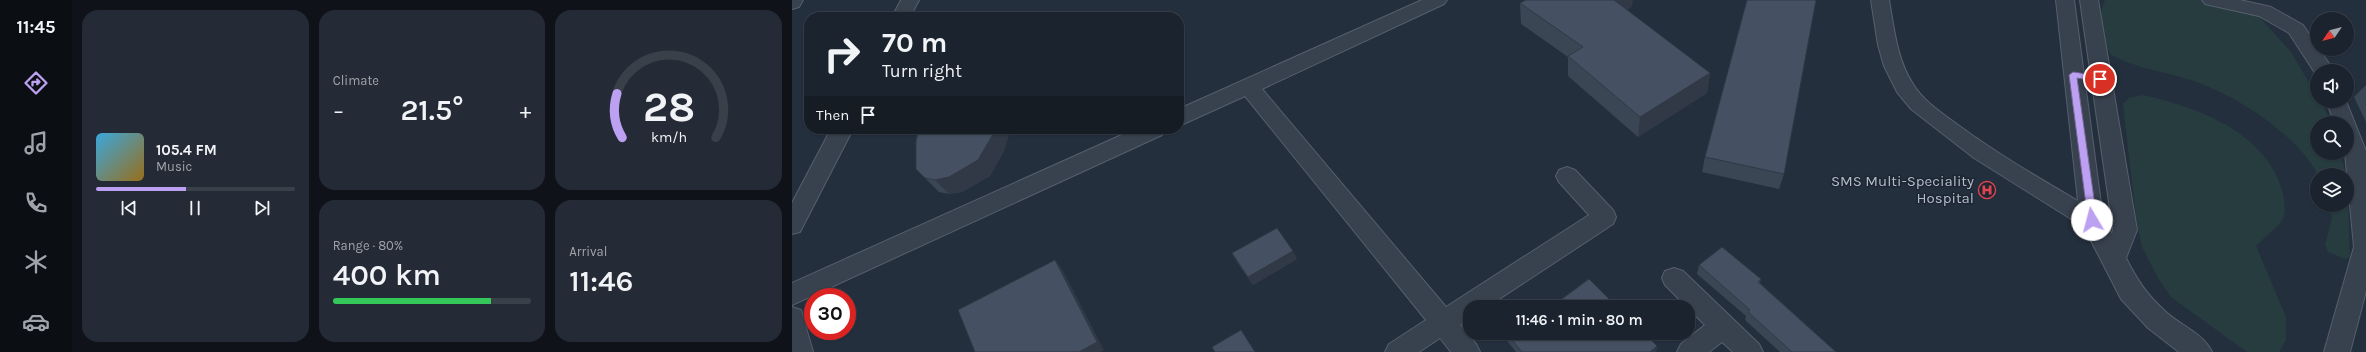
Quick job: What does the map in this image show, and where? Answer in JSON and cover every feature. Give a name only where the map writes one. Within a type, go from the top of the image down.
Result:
[{"type":"street","points":[[904,12],[910,0]]},
{"type":"street","points":[[1184,116],[1438,0]]},
{"type":"street","points":[[1880,0],[1887,48],[1905,88],[1929,114],[1966,142],[2028,183],[2092,220]]},
{"type":"street","points":[[2065,0],[2092,220],[2114,258],[2130,292],[2157,320],[2199,352]]},
{"type":"street","points":[[2089,0],[2100,79],[2125,230],[2114,258]]},
{"type":"street","points":[[2211,0],[2264,11],[2296,29],[2319,64]]},
{"type":"street","points":[[2073,75],[2100,79]]},
{"type":"street","points":[[1248,86],[1467,352]]},
{"type":"street","points":[[792,225],[839,134]]},
{"type":"street","points":[[792,294],[1144,134]]},
{"type":"street","points":[[2337,352],[2366,247],[2356,153],[2354,148]]},
{"type":"street","points":[[1398,352],[1604,216],[1567,176]]},
{"type":"street","points":[[1674,278],[1750,352]]},
{"type":"street","points":[[792,318],[800,352]]},
{"type":"street","points":[[1690,352],[1723,326]]},
{"type":"green space","points":[[2105,0],[2208,0],[2255,12],[2291,52],[2310,84],[2310,108],[2324,108],[2328,116],[2310,116],[2310,160],[2342,160],[2344,168],[2314,168],[2308,159],[2280,130],[2263,117],[2226,95],[2191,80],[2130,63],[2110,54],[2103,34],[2101,21],[2102,7]]},
{"type":"green space","points":[[2143,95],[2185,107],[2226,125],[2245,137],[2261,152],[2273,169],[2284,197],[2284,217],[2274,230],[2256,246],[2286,317],[2286,340],[2279,352],[2247,352],[2171,297],[2158,278],[2142,247],[2136,219],[2123,104],[2129,98]]},
{"type":"green space","points":[[2331,212],[2348,212],[2350,257],[2345,259],[2328,252],[2325,245],[2332,218]]},
{"type":"building","points":[[1526,0],[1614,0],[1710,73],[1640,117],[1568,56],[1583,47],[1520,3]]},
{"type":"building","points":[[1747,0],[1816,0],[1784,174],[1705,157]]},
{"type":"building","points":[[918,134],[993,134],[978,160],[949,177],[935,180],[925,178],[916,169],[916,141]]},
{"type":"building","points":[[1277,228],[1293,251],[1248,277],[1232,253]]},
{"type":"building","points":[[1722,247],[1761,279],[1758,282],[1836,352],[1792,352],[1748,312],[1750,310],[1699,265]]},
{"type":"building","points":[[1055,260],[1097,342],[1079,352],[975,352],[958,310]]},
{"type":"building","points":[[1589,279],[1610,300],[1560,300]]},
{"type":"building","points":[[1241,330],[1255,352],[1215,352],[1212,347]]},
{"type":"building","points":[[1512,340],[1651,340],[1657,346],[1650,352],[1522,352]]},
{"type":"place","name":"SMS Multi-Speciality Hospital","points":[[1987,190]]},
{"type":"route","points":[[2092,220],[2073,75],[2100,79]]}]
